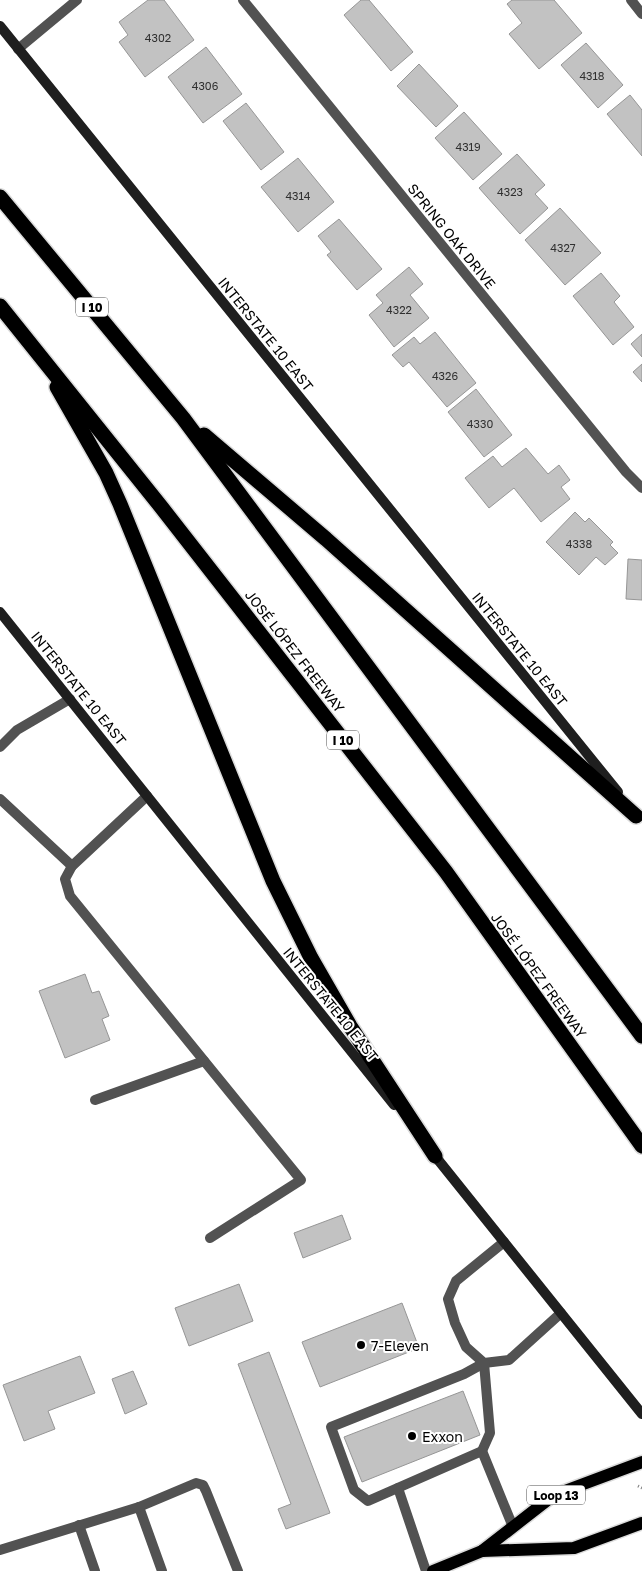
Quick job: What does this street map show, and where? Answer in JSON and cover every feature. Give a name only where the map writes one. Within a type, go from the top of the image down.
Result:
[{"type":"highway","name":"I 10","points":[[0,196],[183,418],[642,1036]]},
{"type":"highway","name":"JOSÉ LÓPEZ FREEWAY","points":[[0,306],[162,508],[446,872],[642,1146]]},
{"type":"highway","points":[[31,343],[106,473],[120,504],[277,890],[311,958],[350,1026],[435,1156]]},
{"type":"highway","points":[[183,418],[326,539],[639,819]]},
{"type":"main road","name":"INTERSTATE 10 EAST","points":[[0,26],[639,819]]},
{"type":"main road","name":"INTERSTATE 10 EAST","points":[[0,612],[642,1414]]},
{"type":"main road","name":"Loop 13","points":[[433,1571],[452,1567],[482,1551],[554,1495],[642,1462]]},
{"type":"main road","name":"Loop 13","points":[[482,1551],[574,1548],[642,1523]]},
{"type":"street","points":[[18,49],[78,0]]},
{"type":"street","name":"SPRING OAK DRIVE","points":[[243,0],[626,472],[642,488]]},
{"type":"street","points":[[631,0],[642,14]]},
{"type":"street","points":[[0,747],[17,730],[70,700]]},
{"type":"street","points":[[147,796],[72,866],[64,879],[70,896],[301,1180],[210,1238]]},
{"type":"street","points":[[0,798],[72,866]]},
{"type":"street","points":[[95,1100],[204,1060]]},
{"type":"street","points":[[504,1242],[456,1281],[448,1300],[455,1323],[466,1347],[484,1363],[490,1433],[482,1451],[368,1501],[354,1490],[331,1427],[464,1374],[484,1363],[509,1360],[561,1314]]},
{"type":"street","points":[[482,1451],[513,1527]]},
{"type":"street","points":[[0,1550],[140,1507],[196,1483],[203,1485],[238,1571]]},
{"type":"street","points":[[398,1488],[426,1571]]},
{"type":"street","points":[[140,1507],[162,1571]]},
{"type":"street","points":[[79,1526],[95,1571]]},
{"type":"path","points":[[638,1486],[642,1488]]},
{"type":"building","points":[[148,0],[164,0],[194,40],[145,77],[119,42],[128,35],[119,22]]},
{"type":"building","points":[[361,0],[369,0],[413,52],[391,71],[344,15]]},
{"type":"building","points":[[512,0],[554,0],[582,33],[539,69],[509,34],[522,23],[507,4]]},
{"type":"building","points":[[586,43],[623,85],[598,108],[561,65]]},
{"type":"building","points":[[206,47],[242,94],[203,123],[168,77]]},
{"type":"building","points":[[419,64],[458,106],[436,127],[397,86]]},
{"type":"building","points":[[630,95],[642,110],[642,156],[607,114]]},
{"type":"building","points":[[246,103],[284,152],[261,170],[223,121]]},
{"type":"building","points":[[464,112],[502,154],[473,180],[435,138]]},
{"type":"building","points":[[517,154],[545,185],[535,194],[548,208],[520,234],[479,188]]},
{"type":"building","points":[[298,158],[334,202],[298,232],[261,187]]},
{"type":"building","points":[[560,208],[601,253],[565,285],[525,240]]},
{"type":"building","points":[[339,219],[382,269],[357,290],[327,255],[331,252],[318,236]]},
{"type":"building","points":[[409,267],[423,284],[410,295],[429,318],[394,347],[369,315],[383,303],[376,295]]},
{"type":"building","points":[[601,273],[620,296],[614,302],[634,327],[613,345],[573,296]]},
{"type":"building","points":[[435,332],[476,383],[447,407],[409,362],[403,367],[392,355],[414,337],[420,344]]},
{"type":"building","points":[[642,334],[642,357],[631,344]]},
{"type":"building","points":[[642,364],[642,382],[633,372]]},
{"type":"building","points":[[476,389],[512,435],[484,457],[448,412]]},
{"type":"building","points":[[526,448],[548,474],[559,465],[570,480],[561,487],[570,499],[541,522],[514,488],[489,508],[465,478],[493,456],[502,467]]},
{"type":"building","points":[[575,512],[585,522],[589,518],[613,542],[610,545],[618,553],[605,565],[596,557],[579,575],[546,542]]},
{"type":"building","points":[[628,559],[642,560],[642,600],[626,599]]},
{"type":"building","points":[[85,974],[92,993],[99,991],[109,1016],[102,1019],[110,1040],[65,1058],[39,991]]},
{"type":"building","points":[[342,1215],[351,1239],[303,1258],[294,1233]]},
{"type":"building","points":[[239,1284],[253,1321],[189,1346],[175,1308]]},
{"type":"building","name":"7-Eleven","points":[[402,1303],[419,1348],[320,1387],[302,1342]]},
{"type":"building","points":[[269,1352],[330,1513],[286,1529],[278,1509],[291,1504],[238,1364]]},
{"type":"building","points":[[80,1356],[95,1393],[48,1411],[55,1429],[24,1441],[3,1385]]},
{"type":"building","points":[[133,1371],[147,1404],[125,1414],[112,1379]]},
{"type":"building","name":"Exxon","points":[[463,1391],[480,1435],[362,1482],[344,1437]]},
{"type":"place","name":"7-Eleven","points":[[361,1345]]},
{"type":"place","name":"Exxon","points":[[412,1436]]}]
